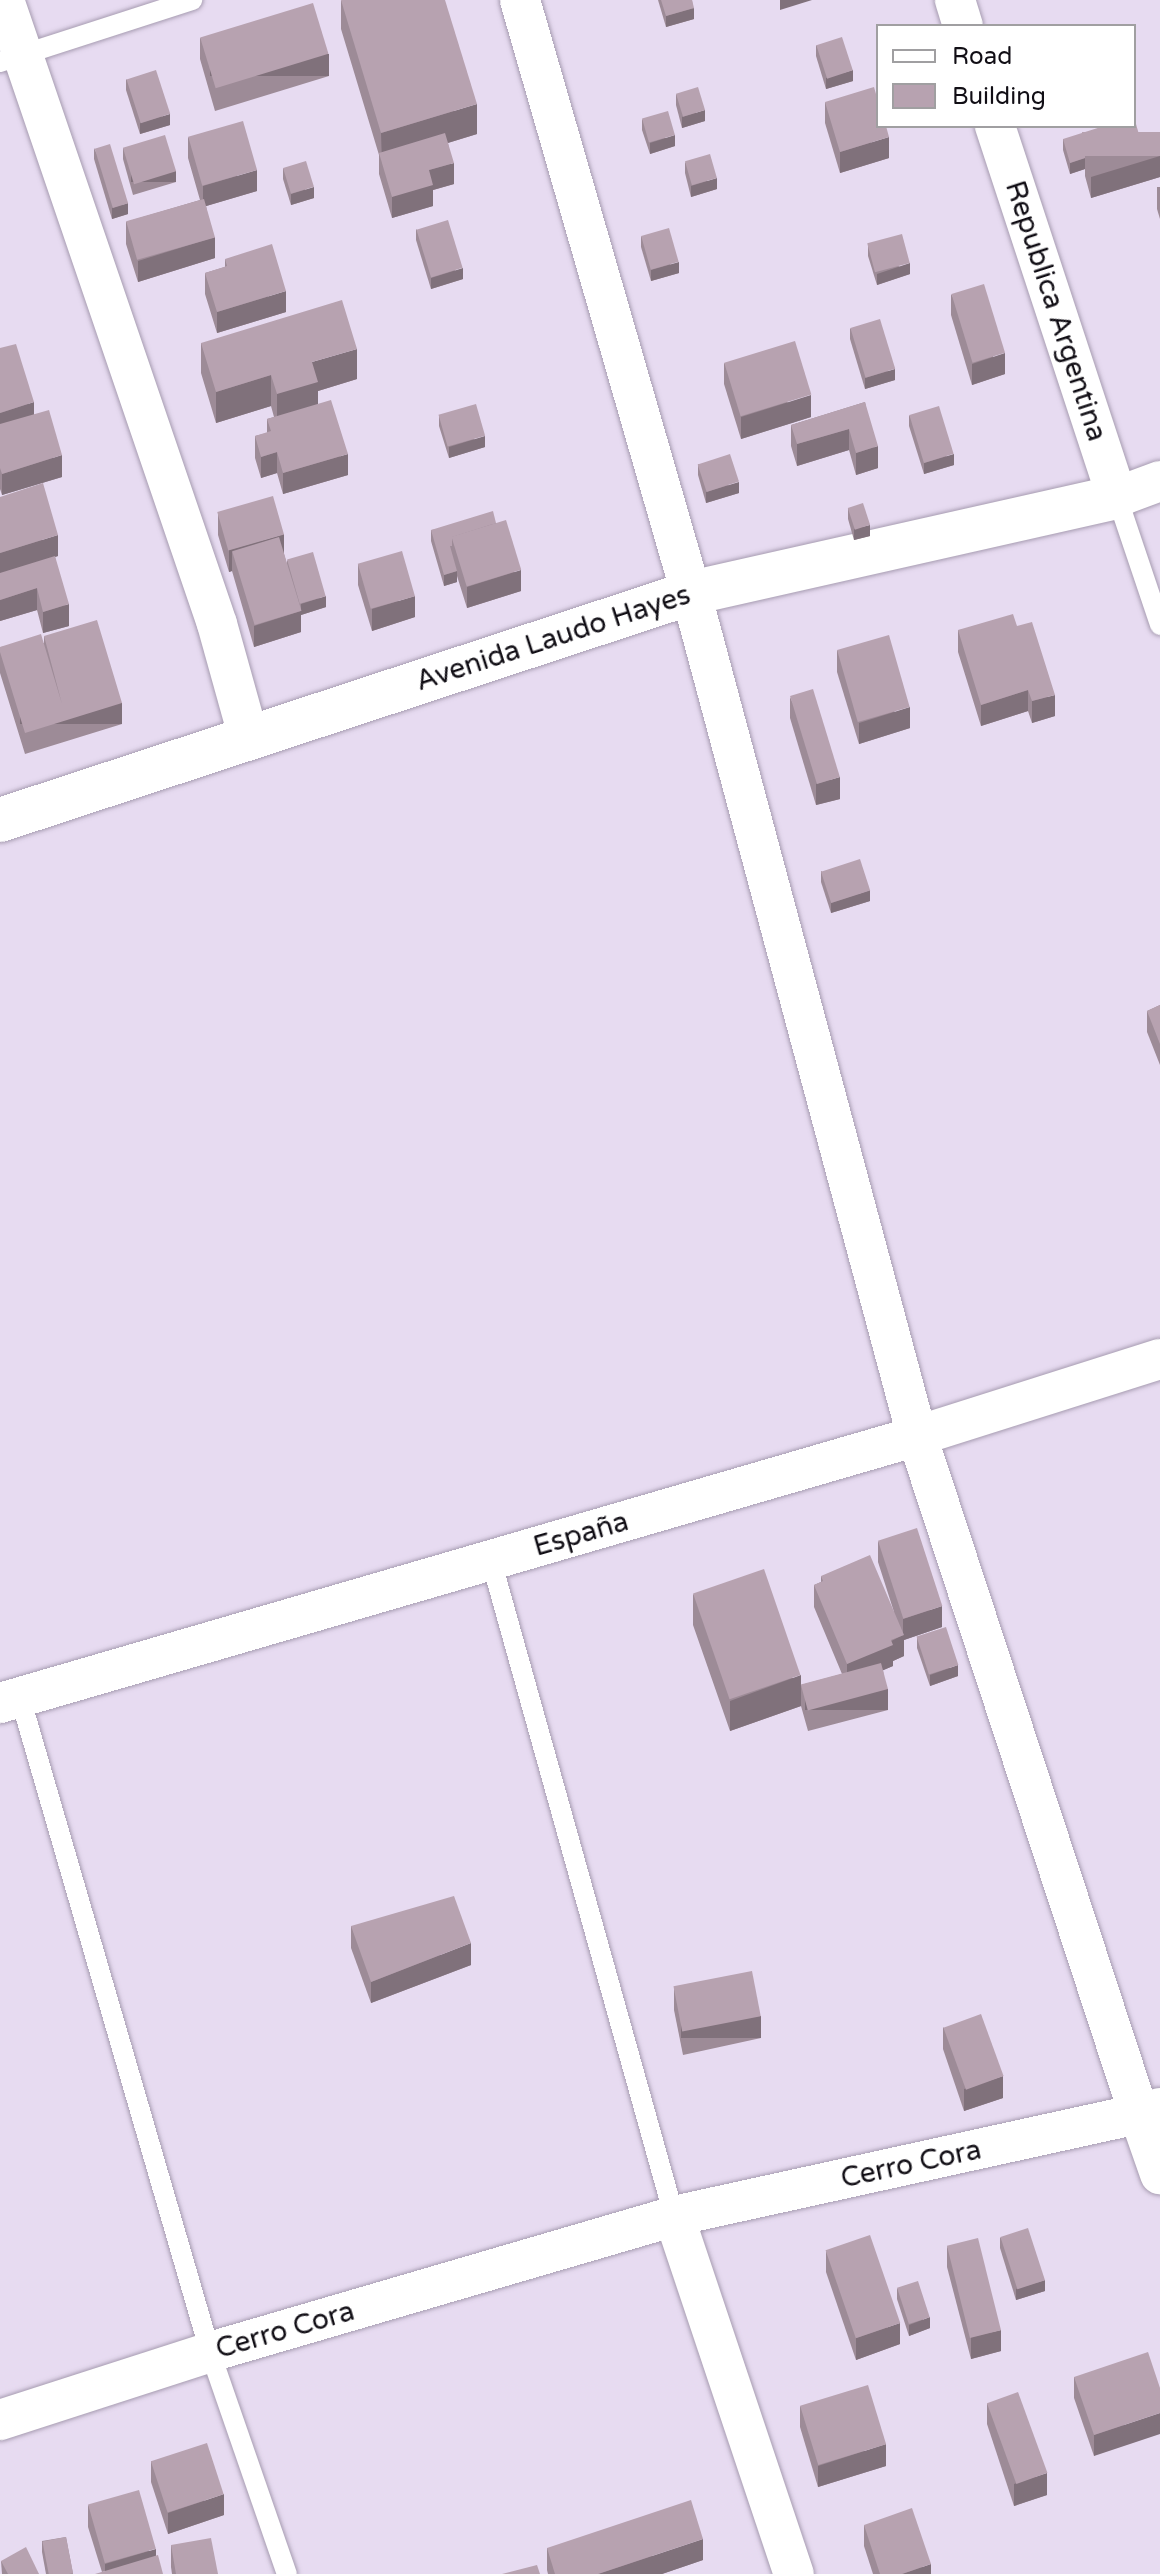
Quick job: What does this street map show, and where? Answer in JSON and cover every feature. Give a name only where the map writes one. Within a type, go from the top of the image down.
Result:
[{"type":"street","points":[[4,0],[10,59],[217,624],[248,735]]},
{"type":"street","points":[[520,0],[691,593],[917,1436],[1150,2111],[1160,2174]]},
{"type":"street","points":[[955,0],[962,24]]},
{"type":"street","name":"Republica Argentina","points":[[996,128],[1117,497]]},
{"type":"street","points":[[1117,497],[1160,481]]},
{"type":"street","name":"Avenida Laudo Hayes","points":[[0,820],[248,735],[691,593],[1117,497]]},
{"type":"street","name":"España","points":[[10,1700],[917,1436],[1160,1359]]},
{"type":"street","name":"Cerro Cora","points":[[0,2420],[210,2352],[674,2216],[1150,2111]]},
{"type":"street","points":[[674,2216],[794,2574]]},
{"type":"lane","points":[[10,59],[192,0]]},
{"type":"lane","points":[[1117,497],[1160,625]]},
{"type":"lane","points":[[491,1560],[674,2216]]},
{"type":"lane","points":[[10,1700],[210,2352],[287,2574]]},
{"type":"building","points":[[341,0],[445,0],[477,104],[381,133]]},
{"type":"building","points":[[661,0],[692,0],[694,8],[666,16]]},
{"type":"building","points":[[313,3],[328,54],[216,88],[200,37]]},
{"type":"building","points":[[842,37],[853,70],[827,79],[816,45]]},
{"type":"building","points":[[156,70],[170,114],[141,123],[127,80]]},
{"type":"building","points":[[698,87],[705,110],[683,117],[676,94]]},
{"type":"building","points":[[874,87],[876,128],[887,128],[889,137],[840,152],[825,102]]},
{"type":"building","points":[[668,111],[675,135],[649,142],[642,118]]},
{"type":"building","points":[[243,121],[257,170],[202,186],[188,137]]},
{"type":"building","points":[[1136,124],[1140,138],[1085,155],[1085,158],[1070,163],[1063,139],[1098,128],[1136,128]]},
{"type":"building","points":[[1082,132],[1160,132],[1160,156],[1082,156]]},
{"type":"building","points":[[445,133],[454,163],[429,170],[433,185],[392,197],[379,153]]},
{"type":"building","points":[[165,135],[176,171],[134,184],[123,148]]},
{"type":"building","points":[[110,144],[128,203],[113,208],[95,149]]},
{"type":"building","points":[[710,154],[717,178],[692,185],[685,161]]},
{"type":"building","points":[[306,161],[314,187],[291,194],[283,168]]},
{"type":"building","points":[[204,199],[215,237],[137,260],[126,221]]},
{"type":"building","points":[[448,220],[463,268],[431,277],[416,230]]},
{"type":"building","points":[[669,228],[679,262],[651,270],[641,236]]},
{"type":"building","points":[[902,234],[910,263],[875,272],[867,243]]},
{"type":"building","points":[[272,244],[286,291],[217,312],[205,273],[227,266],[225,259]]},
{"type":"building","points":[[984,284],[1005,353],[973,363],[951,294]]},
{"type":"building","points":[[342,300],[357,349],[312,362],[318,382],[277,394],[271,375],[216,392],[201,343]]},
{"type":"building","points":[[880,319],[895,369],[866,378],[850,328]]},
{"type":"building","points":[[795,341],[811,395],[741,416],[724,363]]},
{"type":"building","points":[[16,344],[34,402],[0,413],[0,348]]},
{"type":"building","points":[[331,400],[348,454],[283,473],[277,452],[261,457],[255,436],[271,431],[267,419]]},
{"type":"building","points":[[865,402],[878,446],[856,453],[849,429],[797,444],[791,425]]},
{"type":"building","points":[[476,404],[485,436],[448,446],[439,415]]},
{"type":"building","points":[[939,406],[954,454],[924,463],[909,415]]},
{"type":"building","points":[[49,410],[62,455],[2,474],[0,424]]},
{"type":"building","points":[[730,454],[739,482],[707,492],[698,465]]},
{"type":"building","points":[[43,483],[58,535],[0,553],[0,497]]},
{"type":"building","points":[[273,496],[284,534],[228,550],[217,512]]},
{"type":"building","points":[[863,503],[870,525],[855,530],[848,508]]},
{"type":"building","points":[[493,511],[496,523],[452,537],[450,546],[457,571],[444,575],[431,530]]},
{"type":"building","points":[[506,520],[521,570],[467,586],[451,537]]},
{"type":"building","points":[[279,537],[302,611],[255,625],[232,551]]},
{"type":"building","points":[[402,551],[415,596],[371,609],[358,564]]},
{"type":"building","points":[[313,552],[326,596],[300,604],[287,559]]},
{"type":"building","points":[[55,556],[69,604],[43,612],[37,588],[0,600],[0,573]]},
{"type":"building","points":[[1013,614],[1017,626],[1032,622],[1055,695],[1032,701],[1028,690],[981,705],[958,630]]},
{"type":"building","points":[[97,620],[122,703],[25,733],[0,647],[41,634],[62,704],[44,636]]},
{"type":"building","points":[[889,635],[910,707],[858,722],[837,650]]},
{"type":"building","points":[[813,689],[840,777],[817,784],[790,696]]},
{"type":"building","points":[[860,859],[870,890],[831,903],[821,872]]},
{"type":"building","points":[[1160,1005],[1160,1044],[1147,1011]]},
{"type":"building","points":[[917,1528],[942,1606],[903,1619],[878,1541]]},
{"type":"building","points":[[870,1555],[904,1635],[891,1640],[893,1645],[847,1664],[814,1585],[823,1581],[821,1576]]},
{"type":"building","points":[[764,1569],[800,1675],[730,1699],[693,1593]]},
{"type":"building","points":[[946,1627],[958,1665],[929,1675],[917,1637]]},
{"type":"building","points":[[881,1663],[888,1689],[808,1711],[801,1684]]},
{"type":"building","points":[[454,1896],[471,1943],[371,1982],[351,1926]]},
{"type":"building","points":[[752,1971],[761,2016],[682,2031],[673,1986]]},
{"type":"building","points":[[981,2014],[1004,2076],[966,2090],[943,2028]]},
{"type":"building","points":[[1028,2228],[1045,2280],[1017,2289],[1000,2237]]},
{"type":"building","points":[[870,2235],[900,2323],[856,2338],[826,2250]]},
{"type":"building","points":[[978,2238],[1001,2330],[970,2338],[947,2246]]},
{"type":"building","points":[[918,2281],[930,2317],[909,2324],[897,2288]]},
{"type":"building","points":[[1148,2352],[1160,2388],[1160,2413],[1094,2435],[1074,2377]]},
{"type":"building","points":[[868,2385],[886,2444],[818,2465],[800,2406]]},
{"type":"building","points":[[1018,2392],[1047,2473],[1016,2484],[987,2403]]},
{"type":"building","points":[[207,2443],[224,2494],[168,2513],[151,2461]]},
{"type":"building","points":[[139,2490],[156,2549],[105,2563],[88,2505]]},
{"type":"building","points":[[691,2500],[703,2539],[598,2574],[555,2574],[547,2548]]},
{"type":"building","points":[[912,2508],[931,2564],[902,2574],[880,2574],[864,2525]]},
{"type":"building","points":[[66,2537],[73,2573],[49,2574],[42,2542]]},
{"type":"building","points":[[211,2538],[218,2574],[176,2574],[171,2545]]},
{"type":"building","points":[[26,2547],[39,2574],[8,2574],[1,2561]]},
{"type":"building","points":[[158,2555],[163,2574],[95,2574]]},
{"type":"building","points":[[537,2565],[540,2574],[502,2574]]}]
